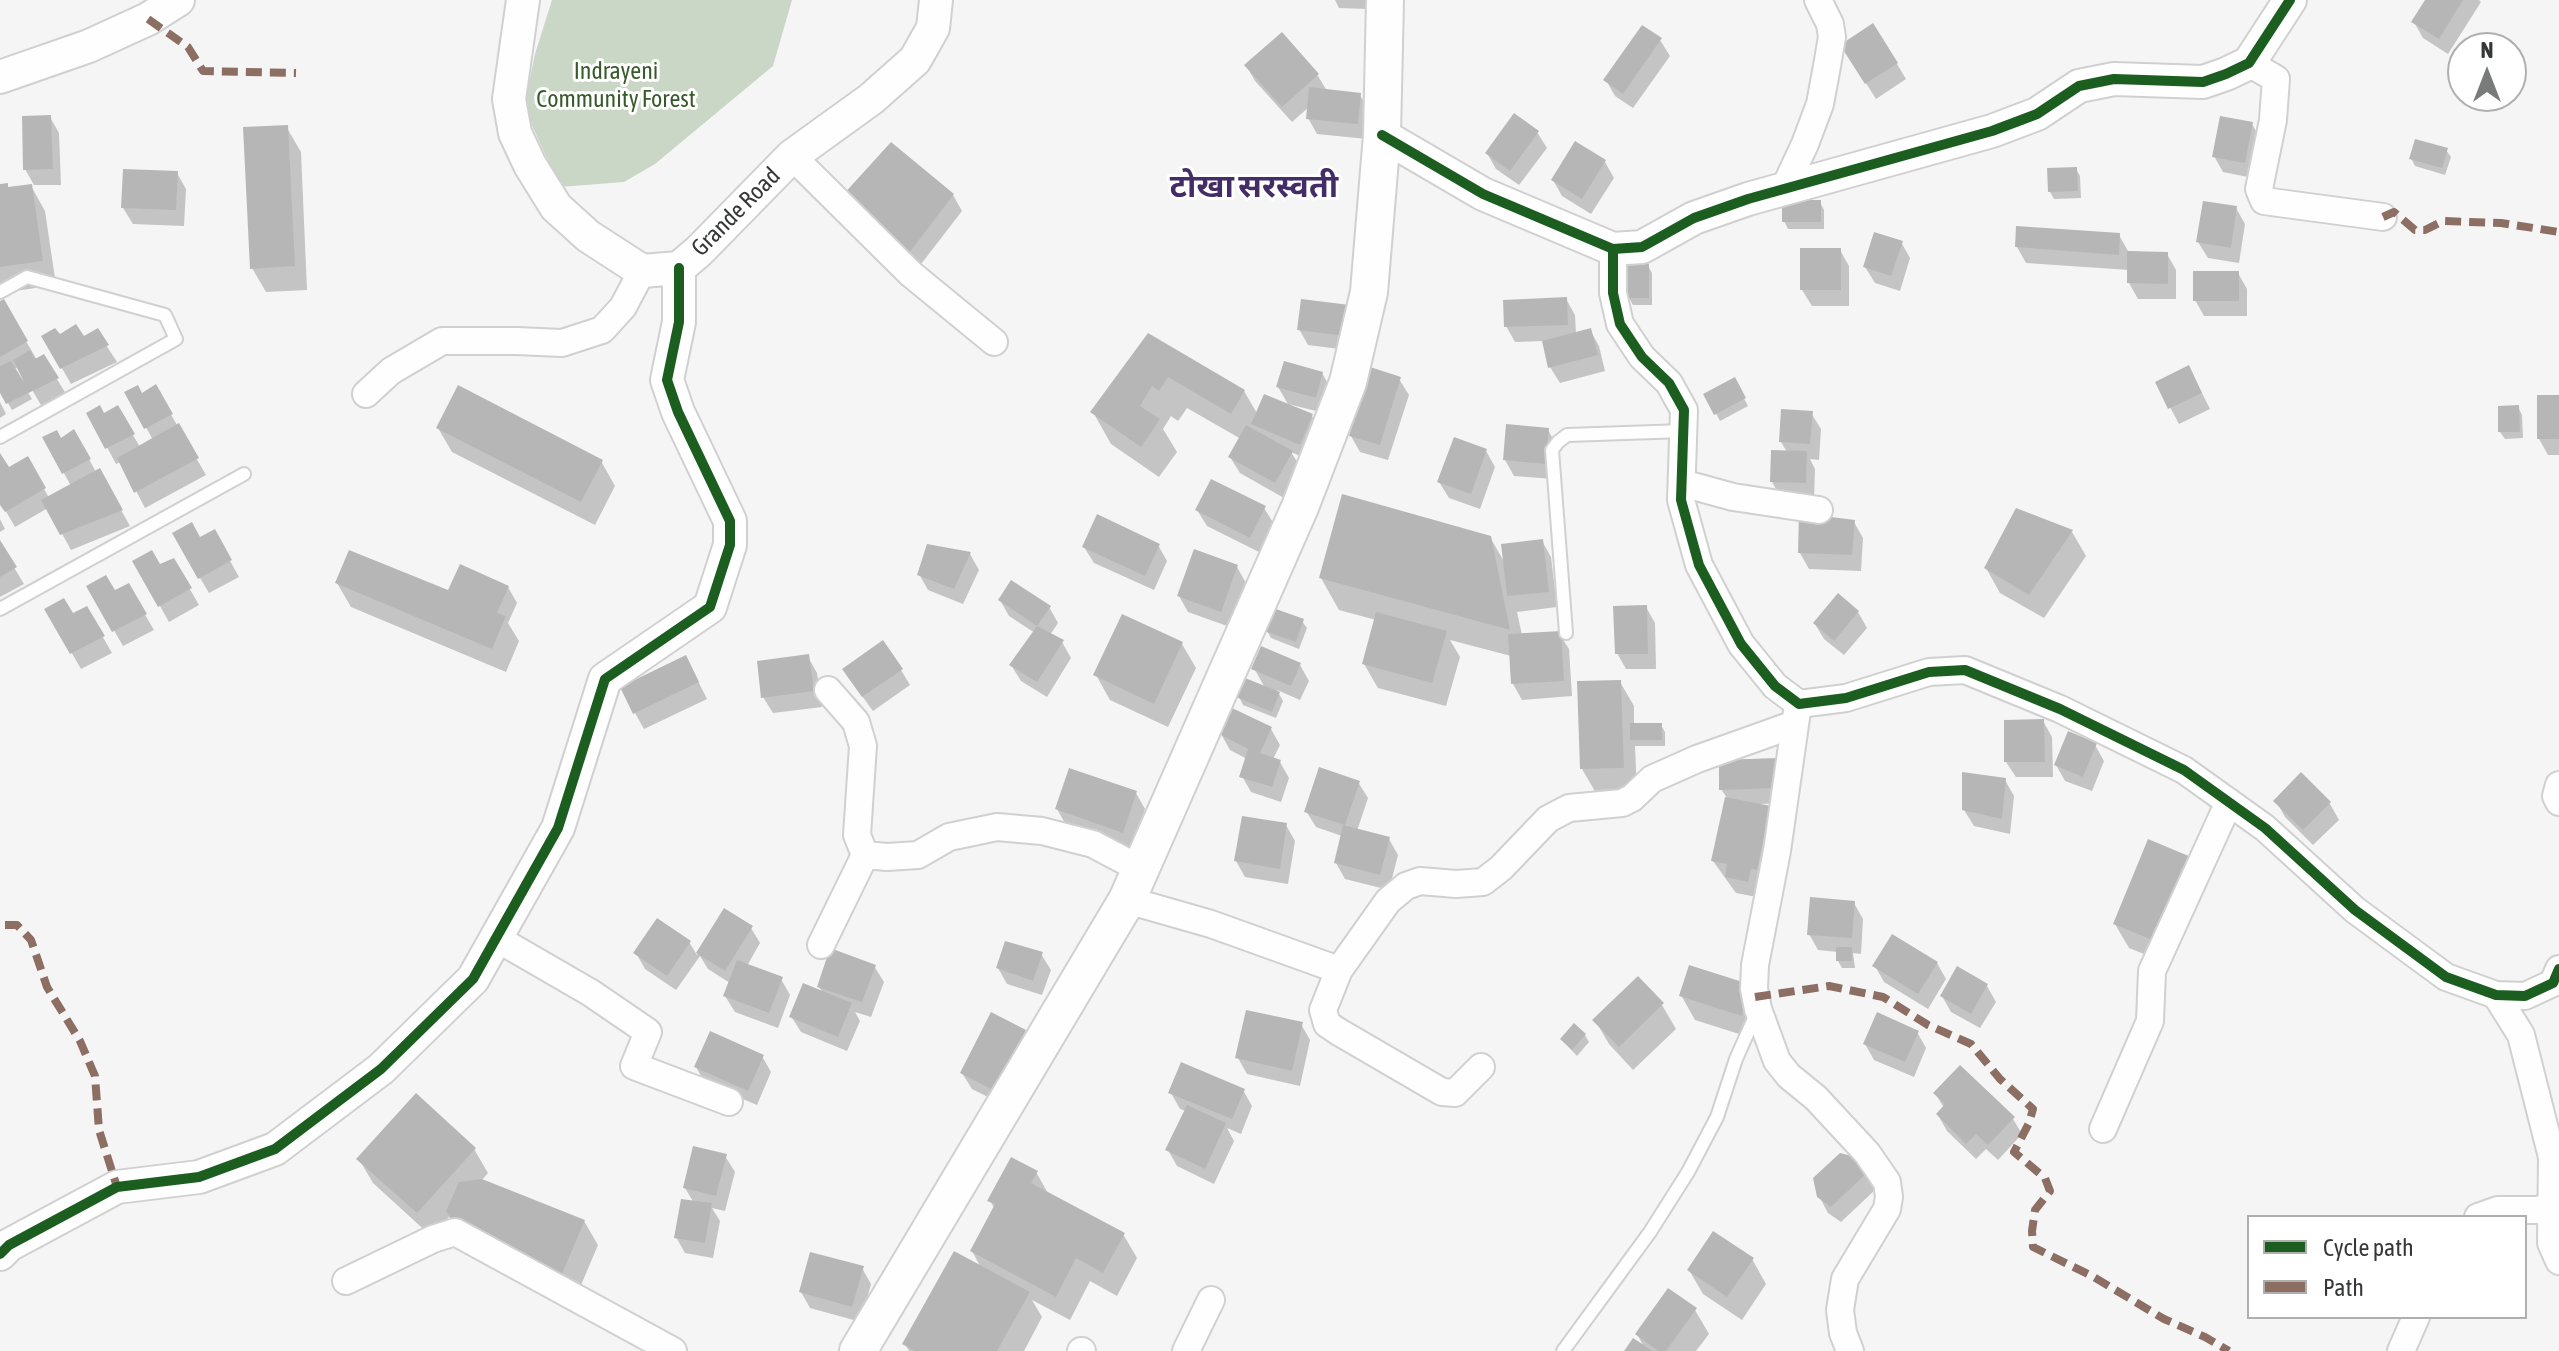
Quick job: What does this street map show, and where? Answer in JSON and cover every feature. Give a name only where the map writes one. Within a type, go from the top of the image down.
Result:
[{"type":"main road","points":[[858,1351],[1135,885],[1300,507],[1348,382],[1369,292],[1382,135],[1385,0]]},
{"type":"street","points":[[0,77],[89,46],[148,19],[178,0]]},
{"type":"street","points":[[366,394],[391,371],[442,341],[562,343],[602,330],[623,307],[642,271],[588,236],[556,207],[515,133],[509,99],[523,0]]},
{"type":"street","name":"Grande Road","points":[[642,271],[679,268],[792,156],[871,99],[915,60],[933,28],[936,0]]},
{"type":"street","points":[[1785,187],[1820,104],[1825,78],[1832,37],[1830,24],[1818,0]]},
{"type":"street","points":[[1382,135],[1483,194],[1613,249],[1642,247],[1694,218],[1785,187],[1828,178],[1992,131],[2037,114],[2079,86],[2114,79],[2203,82],[2226,74],[2249,63],[2290,0]]},
{"type":"street","points":[[2249,63],[2276,79],[2273,120],[2259,189],[2264,201],[2383,217]]},
{"type":"street","points":[[792,156],[911,274],[994,342]]},
{"type":"street","points":[[1613,249],[1613,293],[1620,324],[1642,357],[1669,383],[1684,410],[1681,500],[1699,565],[1741,644],[1797,714],[1777,851],[1755,965],[1754,989],[1777,1061],[1867,1153],[1887,1182],[1887,1209],[1845,1279],[1840,1310],[1843,1333],[1850,1351]]},
{"type":"street","points":[[0,1254],[9,1245],[117,1187],[199,1177],[275,1149],[381,1069],[473,979],[558,828],[605,679],[710,607],[730,545],[730,521],[678,412],[667,380],[679,322],[679,268]]},
{"type":"street","points":[[1682,483],[1733,497],[1819,510]]},
{"type":"street","points":[[1481,1067],[1455,1093],[1442,1092],[1327,1024],[1323,1010],[1339,970],[1388,901],[1406,886],[1420,881],[1456,884],[1483,882],[1501,868],[1548,819],[1569,808],[1622,803],[1652,779],[1797,714],[1929,672],[1965,670],[2060,709],[2184,770],[2265,828],[2355,910],[2446,977],[2496,995],[2525,996],[2553,983],[2559,969]]},
{"type":"street","points":[[821,945],[865,855],[857,835],[863,746],[856,722],[828,690]]},
{"type":"street","points":[[2559,785],[2556,796],[2559,802]]},
{"type":"street","points":[[2103,1129],[2150,1021],[2152,971],[2229,802]]},
{"type":"street","points":[[865,855],[918,855],[949,837],[997,827],[1042,831],[1093,844],[1135,885],[1211,924],[1339,970]]},
{"type":"street","points":[[496,938],[591,993],[648,1032],[634,1066],[729,1102]]},
{"type":"street","points":[[2496,995],[2521,1035],[2552,1157],[2551,1243],[2559,1261]]},
{"type":"street","points":[[2484,1215],[2498,1210],[2551,1207]]},
{"type":"street","points":[[346,1281],[433,1239],[455,1232],[673,1351]]},
{"type":"street","points":[[1186,1351],[1211,1300]]},
{"type":"street","points":[[2401,1351],[2415,1319]]},
{"type":"lane","points":[[0,292],[27,277],[165,315],[176,339],[0,437]]},
{"type":"lane","points":[[1566,633],[1552,450],[1567,435],[1684,431]]},
{"type":"lane","points":[[0,609],[244,474]]},
{"type":"lane","points":[[1563,1351],[1650,1232],[1688,1172],[1717,1117],[1736,1059],[1758,1009]]},
{"type":"green space","name":"Indrayeni Community Forest","points":[[552,0],[792,0],[773,66],[655,164],[624,182],[560,187],[524,108],[535,54]]},
{"type":"building","points":[[2425,0],[2463,0],[2439,39],[2411,22]]},
{"type":"building","points":[[1873,23],[1898,63],[1865,84],[1840,45]]},
{"type":"building","points":[[1642,25],[1662,38],[1623,94],[1603,80]]},
{"type":"building","points":[[1282,32],[1319,74],[1282,107],[1244,65]]},
{"type":"building","points":[[1309,87],[1361,93],[1358,124],[1306,119]]},
{"type":"building","points":[[1514,113],[1539,131],[1510,171],[1485,153]]},
{"type":"building","points":[[51,115],[53,169],[23,170],[22,116]]},
{"type":"building","points":[[2220,116],[2253,122],[2245,163],[2212,157]]},
{"type":"building","points":[[288,125],[295,266],[250,269],[243,127]]},
{"type":"building","points":[[2415,139],[2448,148],[2442,168],[2409,159]]},
{"type":"building","points":[[1575,141],[1606,160],[1582,199],[1551,180]]},
{"type":"building","points":[[891,142],[954,194],[909,253],[842,196]]},
{"type":"building","points":[[2077,167],[2078,191],[2048,192],[2047,168]]},
{"type":"building","points":[[123,169],[178,171],[176,210],[121,208]]},
{"type":"building","points":[[8,183],[8,187],[32,184],[43,261],[0,267],[0,184]]},
{"type":"building","points":[[1782,200],[1821,200],[1821,222],[1782,222]]},
{"type":"building","points":[[2203,201],[2237,206],[2231,248],[2196,242]]},
{"type":"building","points":[[2016,226],[2120,233],[2119,255],[2015,247]]},
{"type":"building","points":[[1874,232],[1903,241],[1891,276],[1863,267]]},
{"type":"building","points":[[1800,248],[1841,248],[1841,290],[1800,290]]},
{"type":"building","points":[[2127,251],[2168,252],[2168,284],[2127,283]]},
{"type":"building","points":[[1627,264],[1649,264],[1649,298],[1627,298]]},
{"type":"building","points":[[2193,271],[2239,271],[2239,301],[2193,301]]},
{"type":"building","points":[[1567,297],[1568,325],[1504,327],[1503,300]]},
{"type":"building","points":[[4,299],[28,341],[0,357],[0,301]]},
{"type":"building","points":[[1301,299],[1350,305],[1346,336],[1297,330]]},
{"type":"building","points":[[76,324],[84,336],[98,328],[109,345],[60,369],[41,336],[55,328],[60,334]]},
{"type":"building","points":[[1591,328],[1598,355],[1548,368],[1542,341]]},
{"type":"building","points":[[1148,333],[1245,390],[1231,414],[1168,377],[1159,391],[1152,386],[1140,406],[1160,419],[1141,447],[1090,412]]},
{"type":"building","points":[[30,350],[35,359],[44,354],[59,378],[6,404],[0,393],[0,366],[11,361],[24,382],[13,360]]},
{"type":"building","points":[[1284,361],[1323,372],[1316,398],[1276,387]]},
{"type":"building","points":[[2189,365],[2202,393],[2168,409],[2155,382]]},
{"type":"building","points":[[1370,367],[1401,377],[1380,445],[1349,436]]},
{"type":"building","points":[[1735,377],[1746,398],[1714,415],[1703,394]]},
{"type":"building","points":[[156,384],[173,414],[144,429],[124,392],[138,385],[142,393]]},
{"type":"building","points":[[458,385],[603,460],[581,502],[436,428]]},
{"type":"building","points":[[1264,394],[1313,414],[1300,445],[1251,424]]},
{"type":"building","points":[[2537,395],[2559,395],[2559,439],[2537,439]]},
{"type":"building","points":[[100,405],[104,413],[118,405],[135,434],[105,449],[86,413]]},
{"type":"building","points":[[2519,405],[2520,432],[2498,432],[2498,406]]},
{"type":"building","points":[[1781,409],[1813,411],[1810,444],[1779,442]]},
{"type":"building","points":[[179,423],[199,458],[134,493],[117,458]]},
{"type":"building","points":[[1506,424],[1549,428],[1546,464],[1503,460]]},
{"type":"building","points":[[1246,425],[1293,451],[1275,483],[1228,457]]},
{"type":"building","points":[[74,429],[91,459],[62,474],[42,437],[57,430],[61,438]]},
{"type":"building","points":[[1454,437],[1487,449],[1471,494],[1437,482]]},
{"type":"building","points":[[1771,450],[1807,451],[1806,483],[1770,482]]},
{"type":"building","points":[[0,453],[9,467],[28,456],[46,488],[5,512],[0,505]]},
{"type":"building","points":[[100,468],[123,510],[60,535],[41,500]]},
{"type":"building","points":[[1211,479],[1266,506],[1250,538],[1195,510]]},
{"type":"building","points":[[1342,494],[1491,536],[1510,630],[1319,578]]},
{"type":"building","points":[[2016,508],[2073,530],[2029,595],[1984,568]]},
{"type":"building","points":[[1799,513],[1855,520],[1852,555],[1798,553]]},
{"type":"building","points":[[1097,514],[1160,544],[1145,576],[1082,547]]},
{"type":"building","points":[[192,522],[200,537],[215,529],[232,560],[198,579],[172,533]]},
{"type":"building","points":[[1543,539],[1549,592],[1507,596],[1501,544]]},
{"type":"building","points":[[0,540],[17,567],[0,577]]},
{"type":"building","points":[[927,544],[971,552],[954,589],[917,575]]},
{"type":"building","points":[[1194,549],[1238,565],[1221,612],[1177,596]]},
{"type":"building","points":[[152,550],[160,564],[174,558],[192,588],[158,607],[132,561]]},
{"type":"building","points":[[349,550],[448,590],[460,564],[509,586],[497,613],[506,616],[492,649],[335,583]]},
{"type":"building","points":[[106,575],[115,590],[129,583],[147,614],[112,632],[86,586]]},
{"type":"building","points":[[1011,580],[1051,606],[1037,626],[998,600]]},
{"type":"building","points":[[1838,593],[1859,611],[1834,641],[1813,623]]},
{"type":"building","points":[[64,598],[73,613],[87,606],[105,636],[70,654],[44,609]]},
{"type":"building","points":[[1647,605],[1648,654],[1615,654],[1613,606]]},
{"type":"building","points":[[1273,608],[1304,619],[1296,642],[1264,631]]},
{"type":"building","points":[[1376,612],[1447,631],[1432,683],[1362,664]]},
{"type":"building","points":[[1122,614],[1183,642],[1154,704],[1093,675]]},
{"type":"building","points":[[1037,626],[1064,640],[1037,682],[1009,665]]},
{"type":"building","points":[[1561,631],[1564,681],[1511,684],[1508,634]]},
{"type":"building","points":[[883,640],[903,669],[862,697],[842,669]]},
{"type":"building","points":[[1261,646],[1301,663],[1291,686],[1251,669]]},
{"type":"building","points":[[809,654],[814,691],[761,698],[757,661]]},
{"type":"building","points":[[686,655],[699,682],[633,714],[620,687]]},
{"type":"building","points":[[1245,678],[1280,692],[1272,712],[1236,697]]},
{"type":"building","points":[[1621,680],[1624,768],[1580,769],[1577,681]]},
{"type":"building","points":[[1232,708],[1272,727],[1260,753],[1281,760],[1272,787],[1239,777],[1248,749],[1219,734]]},
{"type":"building","points":[[2044,719],[2045,762],[2004,762],[2004,720]]},
{"type":"building","points":[[1630,723],[1662,723],[1662,740],[1630,740]]},
{"type":"building","points":[[2068,731],[2097,743],[2083,777],[2054,765]]},
{"type":"building","points":[[1778,758],[1779,788],[1719,790],[1719,760]]},
{"type":"building","points":[[1319,767],[1360,781],[1345,825],[1304,812]]},
{"type":"building","points":[[1069,768],[1137,791],[1123,833],[1055,809]]},
{"type":"building","points":[[1962,772],[2006,778],[2002,819],[1962,810]]},
{"type":"building","points":[[2301,772],[2331,802],[2303,830],[2273,801]]},
{"type":"building","points":[[1725,797],[1771,806],[1757,870],[1751,869],[1748,882],[1725,877],[1727,864],[1711,861]]},
{"type":"building","points":[[1242,816],[1287,823],[1280,869],[1234,861]]},
{"type":"building","points":[[1343,825],[1390,837],[1380,875],[1334,863]]},
{"type":"building","points":[[2148,839],[2191,857],[2155,941],[2113,924]]},
{"type":"building","points":[[1810,897],[1855,901],[1852,938],[1807,935]]},
{"type":"building","points":[[724,908],[753,926],[725,971],[696,953]]},
{"type":"building","points":[[657,918],[691,941],[667,976],[633,953]]},
{"type":"building","points":[[1892,934],[1938,962],[1918,994],[1872,966]]},
{"type":"building","points":[[1005,941],[1043,952],[1033,981],[996,968]]},
{"type":"building","points":[[1836,947],[1852,947],[1852,961],[1836,961]]},
{"type":"building","points":[[830,948],[876,965],[862,1002],[817,987]]},
{"type":"building","points":[[737,960],[783,977],[769,1013],[723,996]]},
{"type":"building","points":[[1689,965],[1752,985],[1742,1016],[1679,996]]},
{"type":"building","points":[[1957,966],[1988,984],[1971,1014],[1940,996]]},
{"type":"building","points":[[1638,976],[1664,1003],[1619,1047],[1592,1020]]},
{"type":"building","points":[[803,983],[852,1003],[838,1037],[789,1017]]},
{"type":"building","points":[[1246,1010],[1303,1022],[1292,1071],[1235,1058]]},
{"type":"building","points":[[991,1012],[1026,1030],[995,1091],[960,1073]]},
{"type":"building","points":[[1877,1012],[1919,1031],[1905,1062],[1863,1044]]},
{"type":"building","points":[[1574,1023],[1586,1034],[1572,1050],[1560,1039]]},
{"type":"building","points":[[710,1031],[764,1055],[748,1091],[694,1067]]},
{"type":"building","points":[[1181,1062],[1245,1089],[1232,1119],[1168,1093]]},
{"type":"building","points":[[1960,1065],[2015,1117],[1988,1145],[1976,1134],[1966,1144],[1936,1114],[1945,1104],[1933,1093]]},
{"type":"building","points":[[416,1093],[476,1148],[417,1213],[356,1159]]},
{"type":"building","points":[[1187,1105],[1226,1123],[1205,1169],[1165,1150]]},
{"type":"building","points":[[693,1146],[727,1154],[716,1196],[683,1188]]},
{"type":"building","points":[[1840,1153],[1852,1156],[1868,1172],[1831,1207],[1817,1197],[1813,1178]]},
{"type":"building","points":[[1011,1157],[1038,1171],[1031,1183],[1125,1233],[1103,1273],[1076,1258],[1056,1297],[970,1251],[995,1204],[987,1201]]},
{"type":"building","points":[[482,1179],[585,1220],[559,1281],[457,1229],[446,1211],[459,1182]]},
{"type":"building","points":[[681,1199],[712,1203],[705,1243],[674,1238]]},
{"type":"building","points":[[1713,1231],[1754,1258],[1727,1297],[1687,1270]]},
{"type":"building","points":[[954,1251],[1030,1292],[997,1351],[915,1351],[902,1344]]},
{"type":"building","points":[[810,1252],[864,1266],[852,1307],[799,1292]]},
{"type":"building","points":[[1668,1288],[1697,1308],[1666,1351],[1658,1351],[1635,1334]]},
{"type":"building","points":[[1633,1338],[1653,1351],[1624,1351]]},
{"type":"marked path","points":[[148,19],[188,47],[203,71],[296,73]]},
{"type":"marked path","points":[[2383,217],[2394,212],[2415,230],[2425,230],[2443,221],[2501,223],[2559,232]]},
{"type":"marked path","points":[[5,925],[17,925],[31,940],[47,987],[80,1041],[95,1076],[99,1130],[117,1187]]},
{"type":"marked path","points":[[1755,997],[1829,986],[1883,997],[1928,1025],[1971,1044],[2000,1079],[2033,1109],[2014,1152],[2045,1178],[2050,1191],[2035,1210],[2033,1247],[2229,1351]]},
{"type":"cycle path","points":[[1382,135],[1483,194],[1613,249],[1642,247],[1694,218],[1748,199],[1992,131],[2037,114],[2079,86],[2114,79],[2203,82],[2226,74],[2249,63],[2290,0]]},
{"type":"cycle path","points":[[1613,249],[1613,293],[1620,324],[1642,357],[1669,383],[1684,410],[1681,500],[1699,565],[1741,644],[1775,686],[1799,704],[1846,698],[1929,672],[1965,670],[2060,709],[2184,770],[2265,828],[2355,910],[2446,977],[2496,995],[2525,996],[2553,983],[2559,969]]},
{"type":"cycle path","points":[[0,1254],[9,1245],[117,1187],[199,1177],[275,1149],[381,1069],[473,979],[558,828],[605,679],[710,607],[730,545],[730,521],[678,412],[667,380],[679,322],[679,268]]},
{"type":"district","name":"टोखा सरस्वती","points":[[1254,187]]}]
